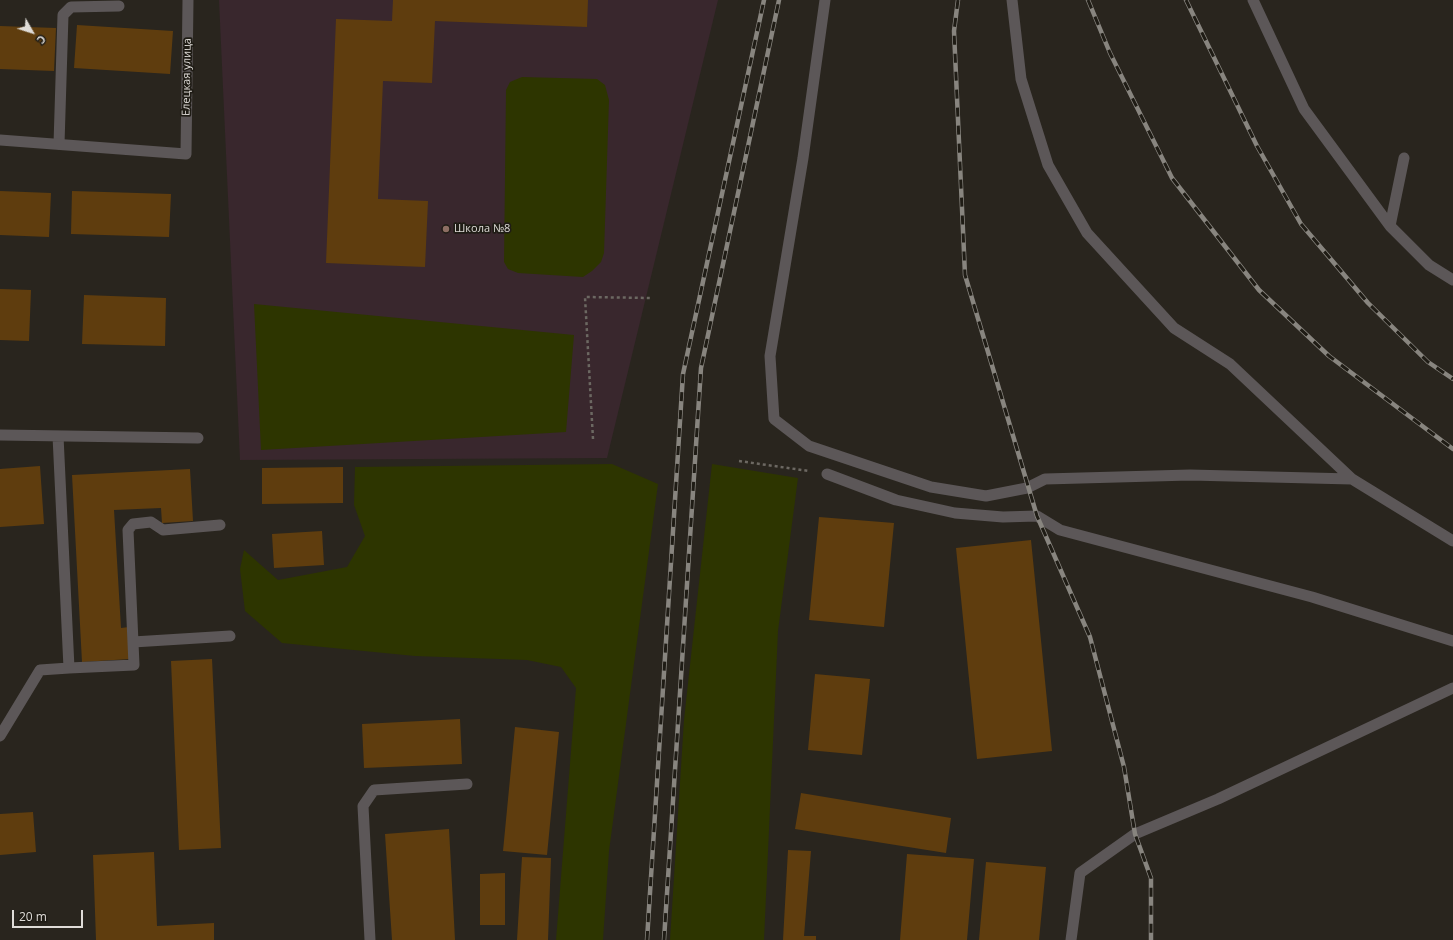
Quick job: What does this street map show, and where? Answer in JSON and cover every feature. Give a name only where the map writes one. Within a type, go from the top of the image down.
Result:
[{"type":"street","name":"Елецкая улица","points":[[59,144],[186,154],[188,0]]},
{"type":"street","points":[[825,0],[803,158],[770,356],[774,419],[809,446],[931,487],[986,496],[1027,488],[1045,479],[1190,475],[1352,479]]},
{"type":"street","points":[[1012,0],[1021,79],[1048,165],[1086,232],[1174,328],[1230,364],[1352,479],[1453,541]]},
{"type":"street","points":[[1252,0],[1304,109],[1390,226],[1429,265],[1453,280]]},
{"type":"street","points":[[0,140],[59,144],[63,15],[70,7],[119,6]]},
{"type":"street","points":[[1390,226],[1404,158]]},
{"type":"street","points":[[0,436],[198,438]]},
{"type":"street","points":[[58,436],[68,668]]},
{"type":"street","points":[[827,474],[896,500],[955,513],[1003,517],[1037,516],[1060,530],[1312,598],[1453,641]]},
{"type":"street","points":[[0,736],[40,670],[134,665],[128,530],[133,524],[151,522],[163,530],[220,525]]},
{"type":"street","points":[[133,642],[230,636]]},
{"type":"street","points":[[1071,940],[1080,873],[1135,834],[1218,799],[1453,688]]},
{"type":"street","points":[[370,940],[363,806],[374,790],[467,784]]},
{"type":"path","points":[[593,439],[585,297],[652,298]]},
{"type":"path","points":[[739,461],[827,474]]},
{"type":"shaded area","name":"Школа №8","points":[[219,0],[718,0],[607,458],[240,460]]},
{"type":"green space","points":[[522,77],[597,79],[605,85],[609,100],[604,253],[601,262],[583,277],[518,273],[508,269],[504,262],[506,90],[510,82]]},
{"type":"green space","points":[[254,304],[574,335],[566,432],[261,450]]},
{"type":"green space","points":[[612,464],[658,484],[609,851],[603,940],[556,940],[576,688],[561,667],[527,660],[415,656],[282,643],[245,611],[240,569],[244,550],[278,580],[347,567],[365,536],[354,505],[355,467]]},
{"type":"green space","points":[[712,464],[798,478],[778,631],[764,940],[670,940],[684,720]]},
{"type":"building","points":[[393,0],[588,0],[587,27],[435,21],[432,83],[383,81],[378,199],[428,201],[425,267],[326,263],[336,19],[392,21]]},
{"type":"building","points":[[77,25],[173,31],[170,74],[74,68]]},
{"type":"building","points":[[0,26],[56,28],[54,71],[0,69]]},
{"type":"building","points":[[0,191],[51,193],[49,237],[0,235]]},
{"type":"building","points":[[72,191],[171,194],[169,237],[71,234]]},
{"type":"building","points":[[0,289],[31,290],[29,341],[0,340]]},
{"type":"building","points":[[84,295],[166,298],[165,346],[82,344]]},
{"type":"building","points":[[40,466],[44,524],[0,527],[0,469]]},
{"type":"building","points":[[343,467],[343,503],[262,504],[262,468]]},
{"type":"building","points":[[190,469],[193,521],[162,523],[161,508],[114,510],[121,628],[129,627],[130,659],[82,662],[72,475]]},
{"type":"building","points":[[819,517],[894,523],[884,627],[809,620]]},
{"type":"building","points":[[322,531],[324,565],[274,568],[272,534]]},
{"type":"building","points":[[1031,540],[1052,751],[977,759],[956,548]]},
{"type":"building","points":[[212,659],[221,848],[179,850],[171,661]]},
{"type":"building","points":[[815,674],[870,679],[862,755],[808,750]]},
{"type":"building","points":[[460,719],[462,764],[364,768],[362,724]]},
{"type":"building","points":[[515,727],[559,732],[547,855],[503,851]]},
{"type":"building","points":[[801,793],[951,818],[946,853],[795,829]]},
{"type":"building","points":[[33,812],[36,852],[0,855],[0,814]]},
{"type":"building","points":[[449,829],[455,940],[392,940],[385,834]]},
{"type":"building","points":[[788,850],[811,851],[804,936],[816,936],[816,940],[783,940]]},
{"type":"building","points":[[154,852],[157,926],[214,923],[214,940],[96,940],[93,855]]},
{"type":"building","points":[[907,854],[974,859],[967,940],[900,940]]},
{"type":"building","points":[[522,857],[551,858],[548,940],[517,940]]},
{"type":"building","points":[[986,862],[1046,867],[1039,940],[979,940]]},
{"type":"building","points":[[505,873],[505,925],[480,925],[480,874]]},
{"type":"railway","points":[[647,940],[683,374],[764,0]]},
{"type":"railway","points":[[664,940],[701,368],[779,0]]},
{"type":"railway","points":[[958,0],[954,31],[965,275],[1037,516],[1090,637],[1124,767],[1135,834],[1151,878],[1151,940]]},
{"type":"railway","points":[[1088,0],[1110,53],[1172,178],[1259,290],[1329,356],[1453,449]]},
{"type":"railway","points":[[1186,0],[1257,146],[1301,224],[1368,303],[1428,362],[1453,379]]},
{"type":"place","name":"Школа №8","points":[[446,229]]}]
